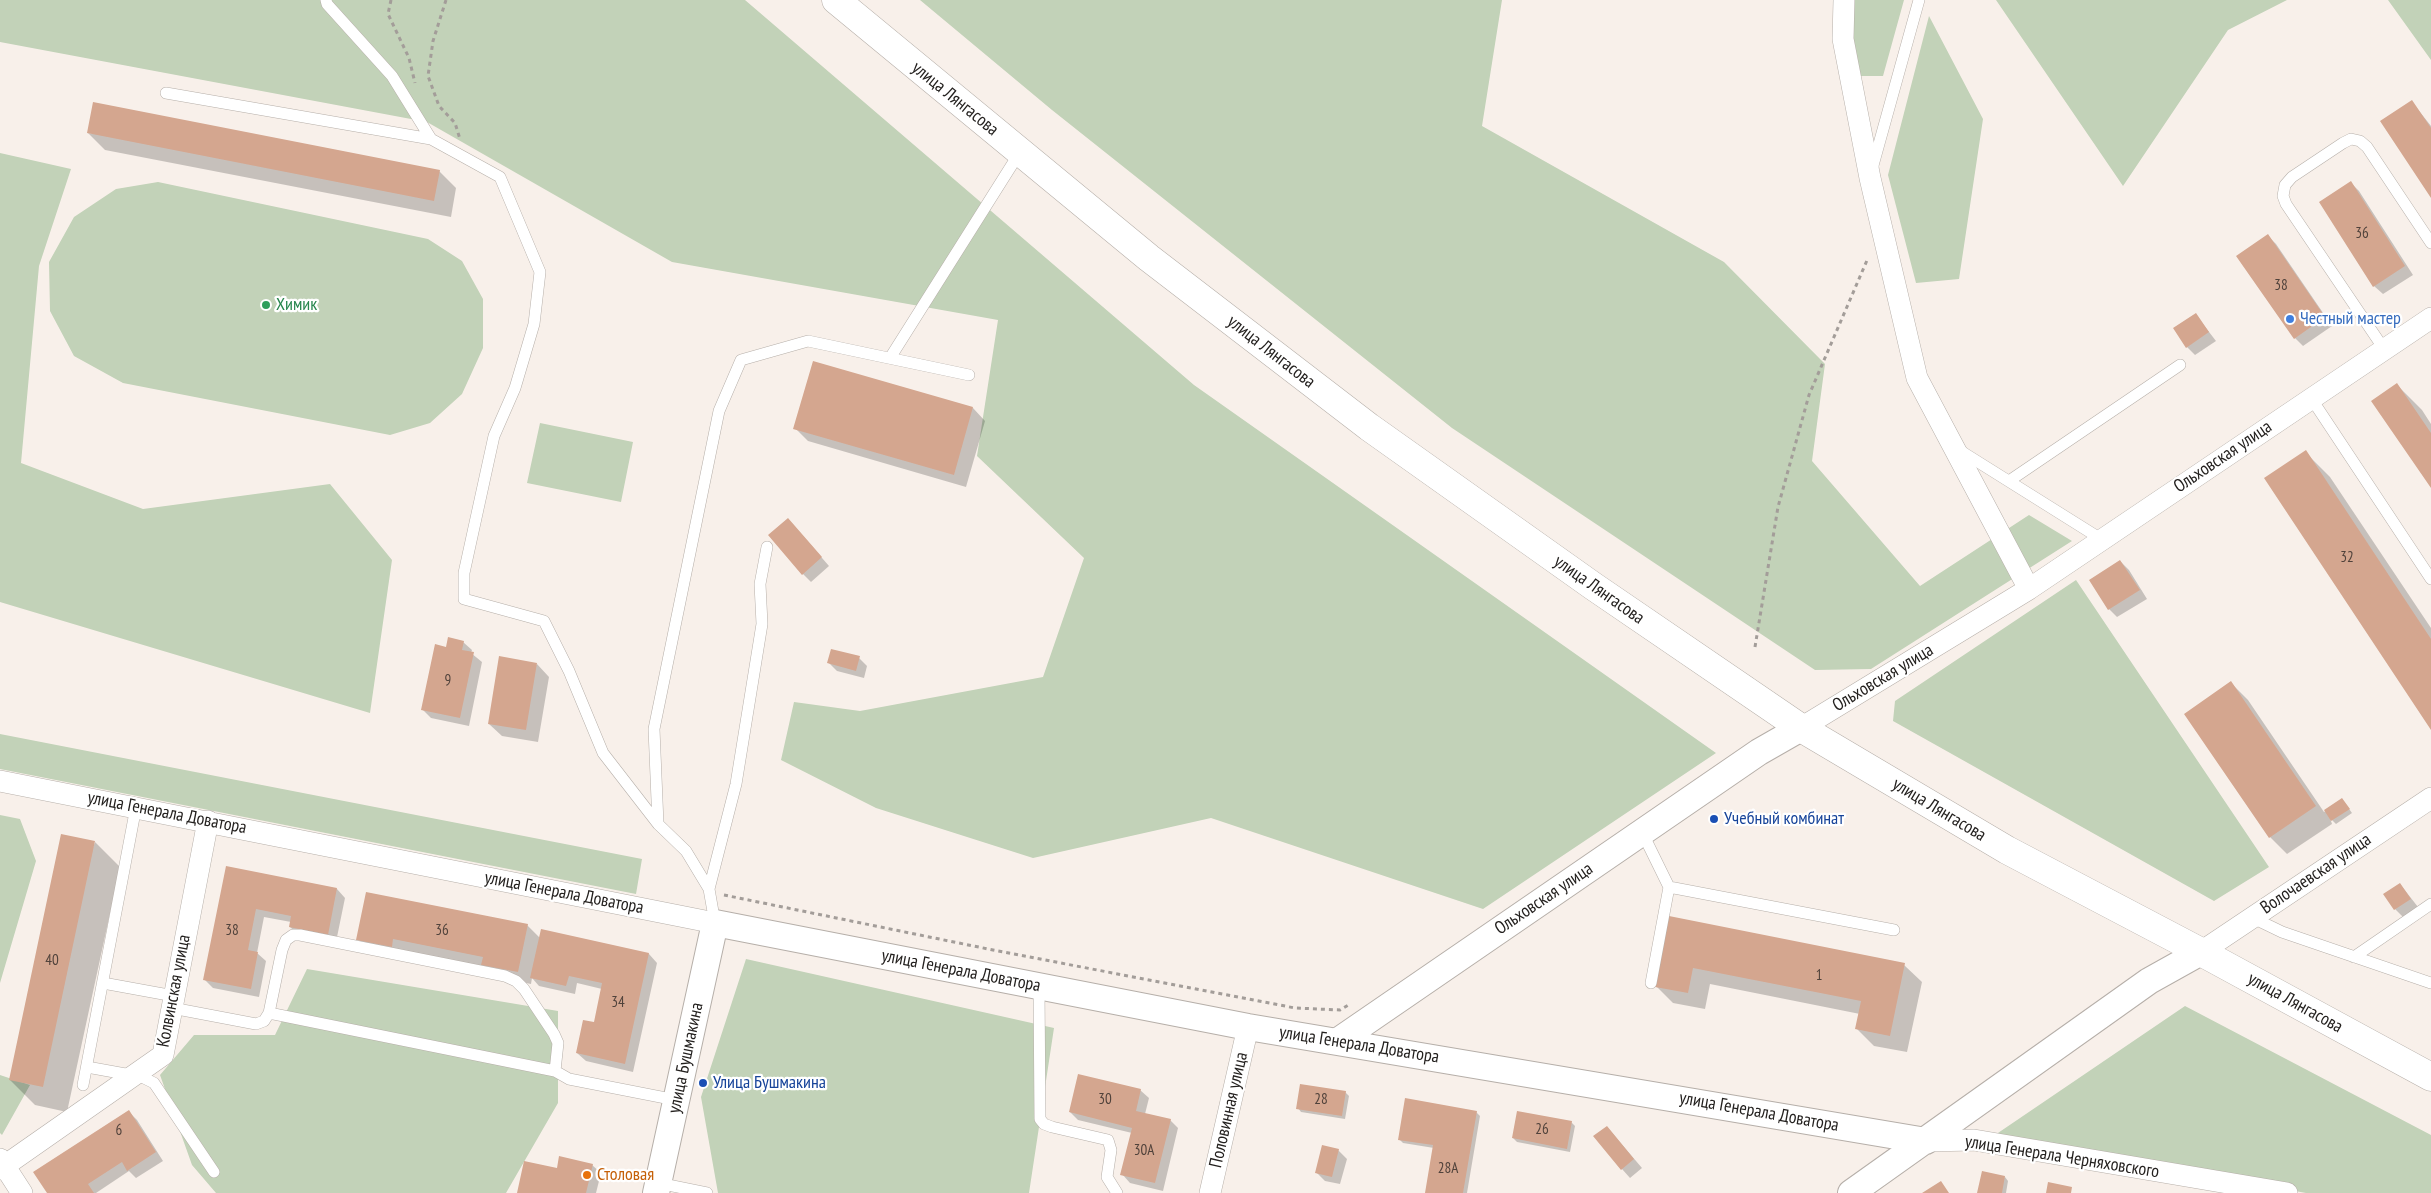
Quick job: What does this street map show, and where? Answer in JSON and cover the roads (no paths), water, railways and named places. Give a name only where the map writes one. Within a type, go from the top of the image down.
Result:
[{"type":"main road","name":"улица Лянгасова","points":[[836,0],[1149,258],[1369,427],[1593,586],[1801,728],[2007,850],[2201,952],[2431,1077]]},
{"type":"street","points":[[1844,0],[1843,39],[1870,178],[1917,378],[2029,589]]},
{"type":"street","name":"Ольховская улица","points":[[1338,1041],[1759,752],[2029,589],[2431,318]]},
{"type":"street","name":"улица Генерала Доватора","points":[[0,781],[1248,1027],[1926,1141]]},
{"type":"street","name":"Волочаевская улица","points":[[2201,952],[2431,798]]},
{"type":"street","name":"Колвинская улица","points":[[2,1165],[163,1055],[208,821]]},
{"type":"street","name":"улица Бушмакина","points":[[657,1188],[715,923]]},
{"type":"street","points":[[1851,1193],[2149,981],[2201,952]]},
{"type":"street","name":"Половинная улица","points":[[1210,1193],[1248,1027]]},
{"type":"street","name":"улица Генерала Черняховского","points":[[1926,1141],[1974,1140],[2288,1193]]},
{"type":"street","points":[[2,1165],[22,1193]]},
{"type":"lane","points":[[326,0],[326,4],[392,76],[431,140]]},
{"type":"lane","points":[[1870,178],[1919,0]]},
{"type":"lane","points":[[166,92],[431,140],[500,177],[540,272],[534,324],[515,388],[494,436],[464,574],[464,599],[544,621],[568,671],[603,753],[658,824],[686,850],[709,889],[715,923]]},
{"type":"lane","points":[[2384,349],[2286,204],[2283,196],[2285,185],[2292,177],[2343,143],[2351,139],[2360,141],[2431,243]]},
{"type":"lane","points":[[890,358],[1020,152]]},
{"type":"lane","points":[[658,824],[654,729],[719,410],[741,360],[808,341],[969,375]]},
{"type":"lane","points":[[2009,481],[2180,365]]},
{"type":"lane","points":[[2311,398],[2431,580]]},
{"type":"lane","points":[[1954,446],[2101,539]]},
{"type":"lane","points":[[709,889],[736,784],[762,624],[760,584],[767,547]]},
{"type":"lane","points":[[83,1085],[136,807]]},
{"type":"lane","points":[[1642,832],[1669,888],[1651,983]]},
{"type":"lane","points":[[1669,888],[1894,930]]},
{"type":"lane","points":[[2354,957],[2431,904]]},
{"type":"lane","points":[[2251,917],[2282,932],[2431,983]]},
{"type":"lane","points":[[103,983],[256,1024],[264,1020],[269,1013],[282,950],[286,940],[293,935],[300,935],[505,976],[516,980],[524,989],[558,1043],[555,1071]]},
{"type":"lane","points":[[1039,986],[1040,1119],[1044,1124],[1052,1127],[1108,1140],[1111,1150],[1107,1177],[1117,1193]]},
{"type":"lane","points":[[269,1013],[555,1071],[569,1079],[676,1100]]},
{"type":"lane","points":[[87,1067],[133,1076],[154,1083],[214,1172]]},
{"type":"lane","points":[[657,1188],[707,1193]]},
{"type":"place","name":"Химик","points":[[266,305]]},
{"type":"place","name":"Честный мастер","points":[[2290,319]]},
{"type":"place","name":"Учебный комбинат","points":[[1714,819]]},
{"type":"place","name":"Улица Бушмакина","points":[[703,1083]]},
{"type":"place","name":"Столовая","points":[[587,1175]]}]
